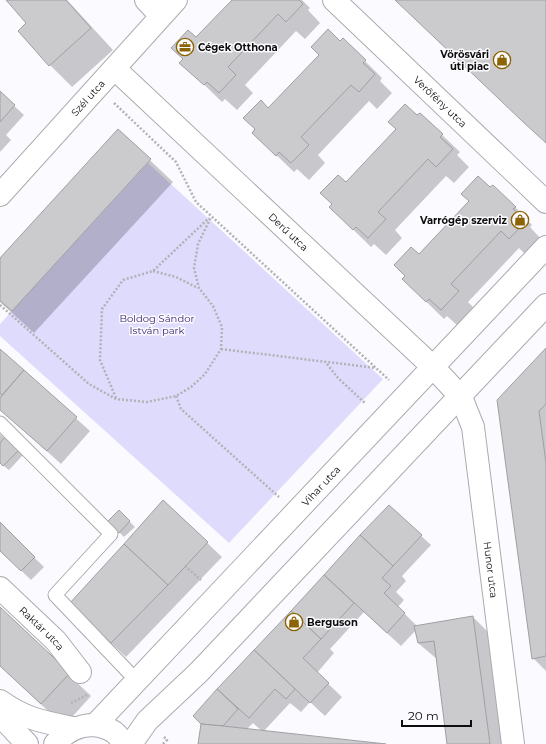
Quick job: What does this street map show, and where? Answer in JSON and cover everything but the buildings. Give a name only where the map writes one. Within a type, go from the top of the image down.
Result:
[{"type":"street","points":[[146,0],[161,16]]},
{"type":"street","name":"Szél utca","points":[[0,195],[176,0]]},
{"type":"street","name":"Verőfény utca","points":[[334,0],[546,202]]},
{"type":"street","name":"Derű utca","points":[[115,68],[433,367],[460,397]]},
{"type":"street","name":"Vihar utca","points":[[95,725],[546,247]]},
{"type":"street","points":[[131,744],[147,721],[199,672],[460,397],[546,304]]},
{"type":"street","name":"Hunor utca","points":[[460,397],[473,427],[513,744]]},
{"type":"street","name":"Raktár utca","points":[[0,588],[56,641],[80,672]]},
{"type":"street","points":[[0,701],[16,712],[36,721],[72,728],[95,725],[114,732],[124,744]]},
{"type":"street","points":[[0,714],[26,744]]},
{"type":"street","points":[[55,744],[72,728]]},
{"type":"lane","points":[[0,423],[111,534],[55,595],[136,680]]},
{"type":"path","points":[[98,87],[176,162],[196,202],[389,380],[385,385]]},
{"type":"path","points":[[116,398],[100,360],[102,309],[123,280],[153,271],[211,217]]},
{"type":"path","points":[[198,288],[194,268],[198,244],[211,217]]},
{"type":"path","points":[[0,305],[89,384],[116,398],[147,402],[176,396],[191,387],[205,374],[221,349],[222,327],[213,306],[198,288],[176,277],[153,271]]},
{"type":"path","points":[[221,349],[327,364],[376,368]]},
{"type":"path","points":[[327,364],[338,378],[366,405],[371,400]]},
{"type":"path","points":[[176,396],[181,409],[280,498]]},
{"type":"path","points":[[185,566],[202,581]]},
{"type":"green space","name":"Boldog Sándor István park","points":[[148,163],[383,379],[229,543],[0,336],[0,324]]},
{"type":"place","name":"Cégek Otthona","points":[[185,47]]},
{"type":"place","name":"Vörösvári úti piac","points":[[502,60]]},
{"type":"place","name":"Varrógép szerviz","points":[[520,220]]},
{"type":"place","name":"Berguson","points":[[294,622]]}]
